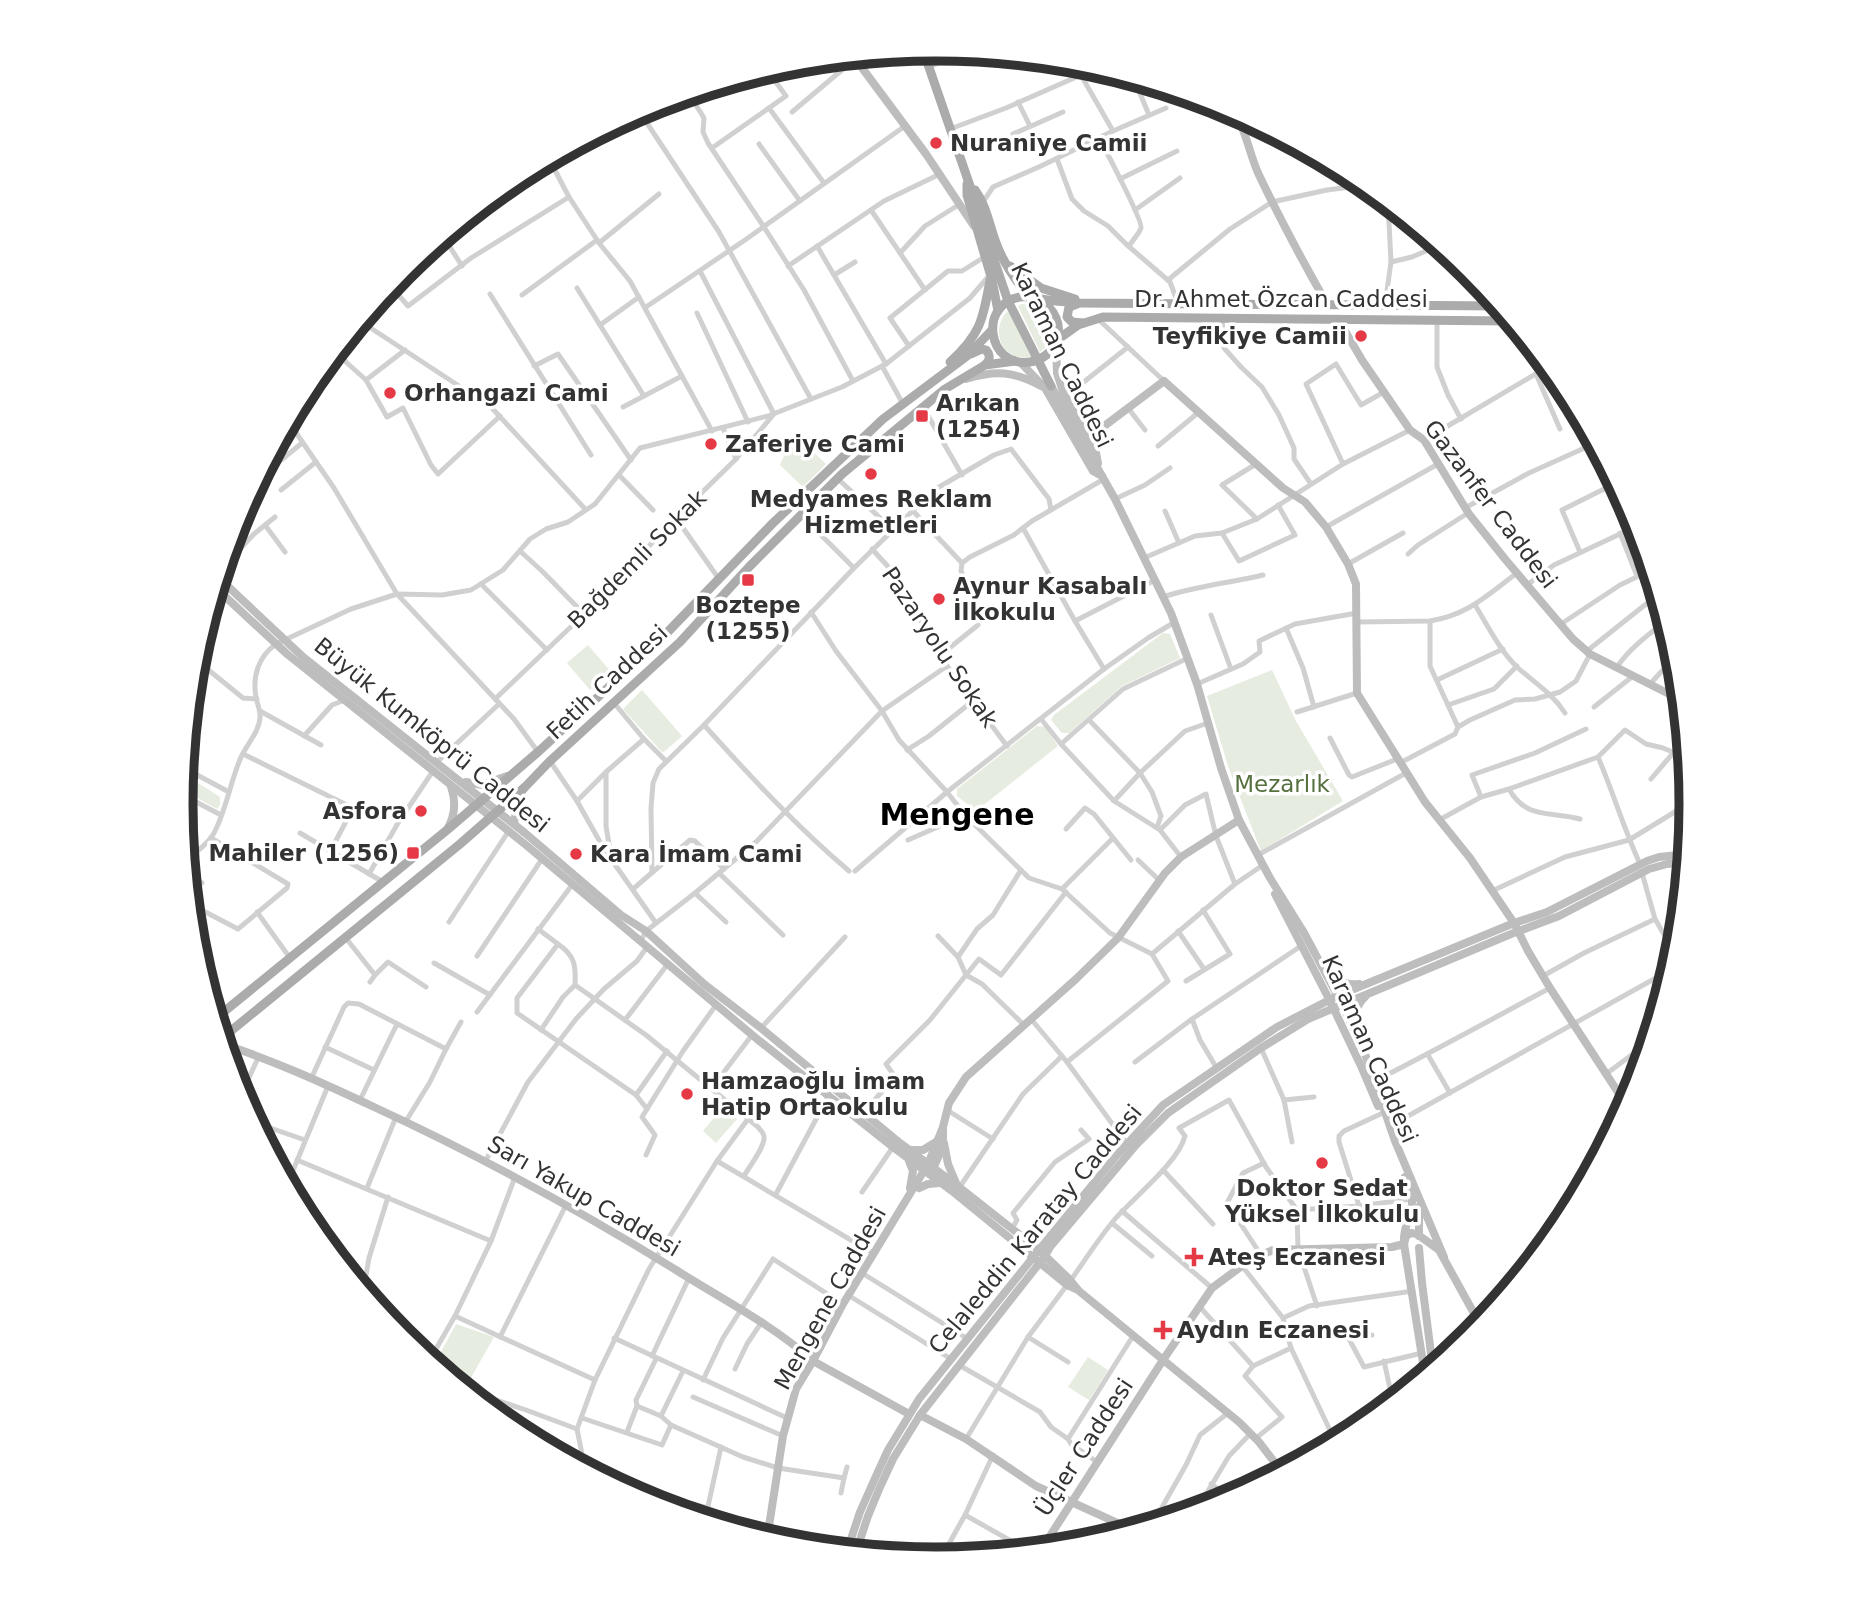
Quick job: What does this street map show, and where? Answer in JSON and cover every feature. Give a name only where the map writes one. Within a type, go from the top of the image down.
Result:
[{"type":"main road","name":"Karaman Caddesi","points":[[927,61],[1008,301],[1048,387]]},
{"type":"main road","points":[[967,176],[983,202],[996,243],[1006,263],[1033,298],[1046,304],[1057,320],[1059,330],[1056,341],[1045,356],[1036,361],[1017,361],[999,349],[994,340],[993,320],[1011,300],[1033,298]]},
{"type":"main road","points":[[967,176],[967,195],[991,275],[998,312]]},
{"type":"main road","points":[[1006,263],[1041,288],[1090,303]]},
{"type":"main road","points":[[933,381],[976,335],[982,321],[991,275]]},
{"type":"main road","name":"Dr. Ahmet Özcan Caddesi","points":[[1033,298],[1079,303],[1487,306]]},
{"type":"main road","points":[[1079,303],[1071,304],[1067,317],[1072,323],[1084,323]]},
{"type":"main road","name":"Dr. Ahmet Özcan Caddesi","points":[[1056,341],[1078,325],[1103,317],[1501,321]]},
{"type":"main road","name":"Fetih Caddesi","points":[[223,1013],[447,830],[538,752],[659,641],[798,497],[883,419],[967,356],[992,330]]},
{"type":"main road","points":[[967,356],[978,350],[986,350],[989,359],[985,365]]},
{"type":"main road","name":"Fetih Caddesi","points":[[229,1033],[525,787],[680,642],[837,478],[957,382],[985,365],[1017,361]]},
{"type":"street","points":[[929,67],[943,61]]},
{"type":"street","points":[[861,66],[978,231]]},
{"type":"street","points":[[792,112],[844,67]]},
{"type":"street","points":[[950,129],[1079,76]]},
{"type":"street","points":[[1082,76],[1113,131]]},
{"type":"street","points":[[712,148],[786,96],[774,80]]},
{"type":"street","points":[[1138,90],[1149,116]]},
{"type":"street","points":[[695,102],[704,118],[703,132],[712,148],[804,290],[853,381]]},
{"type":"street","points":[[1018,102],[1030,126]]},
{"type":"street","points":[[769,108],[824,184]]},
{"type":"street","points":[[983,202],[993,187],[1166,108]]},
{"type":"street","points":[[1013,134],[1063,112]]},
{"type":"street","points":[[646,121],[719,232],[811,399]]},
{"type":"street","points":[[646,307],[764,227],[905,125]]},
{"type":"street","points":[[1244,129],[1258,172],[1272,202],[1327,304]]},
{"type":"street","points":[[1099,138],[1141,220],[1141,228],[1129,246]]},
{"type":"street","points":[[760,144],[800,201]]},
{"type":"street","points":[[1120,179],[1177,150]]},
{"type":"street","points":[[1057,159],[1072,199],[1084,211],[1108,226],[1168,280],[1178,303]]},
{"type":"street","points":[[554,168],[598,242],[630,281],[646,307],[712,431]]},
{"type":"street","points":[[788,266],[884,201],[940,174]]},
{"type":"street","points":[[1135,210],[1180,178]]},
{"type":"street","points":[[1168,280],[1230,229],[1272,202],[1349,187]]},
{"type":"street","points":[[522,295],[598,242],[659,194]]},
{"type":"street","points":[[397,293],[408,306],[462,266],[569,197]]},
{"type":"street","points":[[900,253],[925,226],[960,204]]},
{"type":"street","points":[[871,210],[925,290]]},
{"type":"street","points":[[1385,305],[1391,262],[1389,216]]},
{"type":"street","points":[[448,244],[462,266]]},
{"type":"street","points":[[817,246],[903,404]]},
{"type":"street","points":[[1391,262],[1430,249]]},
{"type":"street","points":[[909,346],[890,318],[948,271],[962,271],[985,257]]},
{"type":"street","points":[[834,275],[855,262]]},
{"type":"street","points":[[700,271],[774,414]]},
{"type":"street","points":[[194,853],[211,838],[216,829],[243,754],[258,726],[261,716],[255,677],[260,662],[276,644],[351,608],[397,594],[442,595],[471,590],[503,570],[530,538],[568,522],[595,504],[640,448],[774,414],[853,381],[884,365],[909,346],[970,298],[991,275]]},
{"type":"street","points":[[578,288],[644,396]]},
{"type":"street","points":[[490,294],[592,455]]},
{"type":"street","points":[[600,325],[639,297]]},
{"type":"street","points":[[697,313],[748,422]]},
{"type":"street","points":[[1222,318],[1224,348],[1262,387],[1279,415],[1293,448],[1294,459],[1311,484]]},
{"type":"street","points":[[1098,319],[1283,488],[1306,502],[1326,527],[1348,564],[1356,584],[1357,693],[1425,803],[1470,858],[1516,927],[1550,988],[1620,1095]]},
{"type":"street","name":"Gazanfer Caddesi","points":[[1338,319],[1410,430],[1424,440],[1466,510],[1573,639],[1589,652],[1671,695]]},
{"type":"street","points":[[1437,320],[1437,367],[1461,419]]},
{"type":"street","points":[[367,326],[491,407],[586,510]]},
{"type":"street","name":"Karaman Caddesi","points":[[1056,341],[1057,373],[1096,453],[1103,478]]},
{"type":"street","points":[[1066,396],[1128,347]]},
{"type":"street","points":[[366,380],[405,350]]},
{"type":"street","points":[[534,366],[558,354],[631,460]]},
{"type":"street","points":[[343,357],[366,380],[387,416],[403,408],[438,474],[500,416]]},
{"type":"street","name":"Karaman Caddesi","points":[[1017,361],[1048,387],[1115,499],[1155,580],[1188,658],[1239,820],[1323,968],[1361,1066],[1383,1112]]},
{"type":"street","points":[[1343,464],[1306,384],[1336,363],[1361,405],[1384,392]]},
{"type":"street","points":[[1424,440],[1540,372]]},
{"type":"street","points":[[957,382],[985,373],[1003,373],[1025,377],[1048,387]]},
{"type":"street","points":[[1536,374],[1560,429]]},
{"type":"street","points":[[623,407],[682,376]]},
{"type":"street","points":[[1087,439],[1164,381]]},
{"type":"street","points":[[923,407],[962,475]]},
{"type":"street","points":[[1128,408],[1145,430]]},
{"type":"street","points":[[1158,446],[1199,412]]},
{"type":"street","name":"Bağdemli Sokak","points":[[369,874],[435,766],[736,459],[774,414]]},
{"type":"street","points":[[723,428],[736,459]]},
{"type":"street","points":[[1144,558],[1195,536],[1222,533],[1257,519],[1343,464],[1410,430]]},
{"type":"street","points":[[293,431],[334,488],[397,594],[514,719],[538,752]]},
{"type":"street","points":[[275,465],[302,443]]},
{"type":"street","points":[[1408,554],[1484,499],[1529,473],[1587,447]]},
{"type":"street","points":[[652,872],[651,808],[653,783],[659,769],[872,549],[934,491],[994,455],[1010,449],[1049,499],[1051,510]]},
{"type":"street","points":[[281,490],[316,462]]},
{"type":"street","points":[[1256,464],[1222,485],[1257,519]]},
{"type":"street","points":[[1326,527],[1438,464]]},
{"type":"street","points":[[1115,499],[1145,485],[1170,468]]},
{"type":"street","points":[[619,475],[653,510]]},
{"type":"street","points":[[837,478],[893,530]]},
{"type":"street","points":[[942,654],[978,625],[979,617],[961,571],[962,563],[1014,535],[1103,478]]},
{"type":"street","points":[[1580,552],[1562,510],[1608,487]]},
{"type":"street","points":[[1222,533],[1239,561],[1296,535],[1278,505]]},
{"type":"street","points":[[913,511],[962,563]]},
{"type":"street","points":[[1165,511],[1179,543]]},
{"type":"street","points":[[801,515],[854,568]]},
{"type":"street","points":[[237,553],[275,517]]},
{"type":"street","points":[[676,518],[719,579]]},
{"type":"street","points":[[265,525],[285,552]]},
{"type":"street","points":[[1023,528],[1104,669]]},
{"type":"street","points":[[1527,585],[1554,565],[1627,531]]},
{"type":"street","points":[[1348,564],[1404,533]]},
{"type":"street","points":[[1620,533],[1637,576]]},
{"type":"street","name":"Pazaryolu Sokak","points":[[872,549],[893,572],[947,666],[1007,746]]},
{"type":"street","points":[[520,551],[584,614]]},
{"type":"street","points":[[1197,684],[1243,664],[1260,652],[1259,641],[1295,624],[1357,617],[1441,620],[1469,609],[1517,573]]},
{"type":"street","points":[[1561,624],[1620,585],[1642,574]]},
{"type":"street","points":[[1163,597],[1186,589],[1237,582],[1263,575]]},
{"type":"street","points":[[1075,621],[1155,580]]},
{"type":"street","points":[[481,584],[547,650]]},
{"type":"street","name":"Büyük Kumköprü Caddesi","points":[[226,585],[303,657],[453,781],[621,915],[646,931],[704,984],[905,1147],[942,1184],[1039,1256]]},
{"type":"street","name":"Büyük Kumköprü Caddesi","points":[[223,595],[276,644],[345,700],[435,766]]},
{"type":"street","points":[[1330,738],[1352,777],[1399,761],[1455,734],[1458,727],[1470,720],[1515,700],[1535,699],[1560,692],[1576,681],[1589,652],[1651,602]]},
{"type":"street","points":[[1475,605],[1517,667],[1551,694],[1565,713]]},
{"type":"street","points":[[811,612],[836,652],[882,711],[907,750],[1021,870],[1029,878],[1064,891],[1118,938],[1152,954],[1168,981],[1067,1062]]},
{"type":"street","points":[[1211,615],[1231,669]]},
{"type":"street","points":[[1430,621],[1430,666],[1458,727]]},
{"type":"street","points":[[704,725],[783,812],[815,843],[852,871],[947,792],[1104,669],[1147,638],[1175,622]]},
{"type":"street","points":[[1617,667],[1640,641],[1658,627]]},
{"type":"street","points":[[1286,628],[1303,668],[1314,706]]},
{"type":"street","points":[[1437,680],[1503,649]]},
{"type":"street","points":[[1061,744],[1123,689],[1188,658]]},
{"type":"street","points":[[486,1160],[528,1082],[576,1018],[637,961],[646,931],[756,842],[882,711],[947,666]]},
{"type":"street","points":[[1448,705],[1494,689],[1517,667]]},
{"type":"street","points":[[1650,684],[1666,667]]},
{"type":"street","points":[[206,668],[243,698],[257,699]]},
{"type":"street","points":[[1594,708],[1633,676]]},
{"type":"street","points":[[1297,712],[1357,693]]},
{"type":"street","points":[[304,736],[332,705],[345,700]]},
{"type":"street","points":[[907,750],[974,700]]},
{"type":"street","points":[[614,703],[666,761]]},
{"type":"street","points":[[260,711],[321,746]]},
{"type":"street","points":[[1041,719],[1114,801],[1158,829],[1181,857]]},
{"type":"street","points":[[1089,720],[1140,773],[1152,792],[1161,816],[1158,829]]},
{"type":"street","points":[[1114,801],[1185,731],[1208,723]]},
{"type":"street","points":[[1481,797],[1472,775],[1535,752],[1586,729]]},
{"type":"street","points":[[1439,820],[1481,797],[1598,757],[1625,730],[1646,744],[1678,754]]},
{"type":"street","points":[[578,801],[644,738]]},
{"type":"street","points":[[1651,779],[1677,748]]},
{"type":"street","points":[[243,754],[354,808],[331,850]]},
{"type":"street","points":[[1598,757],[1641,869],[1655,919],[1667,939]]},
{"type":"street","points":[[550,761],[578,801],[600,842],[656,923]]},
{"type":"street","points":[[606,772],[606,825],[612,860]]},
{"type":"street","points":[[194,773],[229,792]]},
{"type":"street","points":[[447,830],[454,808],[453,781],[482,785],[513,774]]},
{"type":"street","points":[[1258,855],[1406,774]]},
{"type":"street","points":[[449,922],[511,828],[518,799],[525,787]]},
{"type":"street","points":[[1509,789],[1514,799],[1531,811],[1580,819]]},
{"type":"street","points":[[1158,829],[1185,805],[1206,794],[1216,836],[1235,884]]},
{"type":"street","points":[[193,800],[221,815]]},
{"type":"street","points":[[1066,829],[1085,808],[1094,814],[1131,860]]},
{"type":"street","points":[[1492,891],[1565,857],[1629,839],[1679,809]]},
{"type":"street","points":[[908,840],[967,813]]},
{"type":"street","points":[[906,1201],[919,1188],[929,1169],[940,1141],[947,1110],[966,1077],[1118,938],[1181,857],[1239,820]]},
{"type":"street","name":"Büyük Kumköprü Caddesi","points":[[511,828],[572,885],[752,1035],[908,1159],[958,1187],[1012,1229],[1039,1256],[1161,1362],[1228,1413],[1253,1436],[1276,1465]]},
{"type":"street","points":[[300,832],[383,882]]},
{"type":"street","points":[[200,909],[238,929],[287,888],[288,884],[211,838]]},
{"type":"street","points":[[863,1113],[895,1077],[886,1064],[930,1020],[979,959],[1002,975],[1064,891],[1112,839]]},
{"type":"street","points":[[633,889],[690,840],[695,841],[783,935]]},
{"type":"street","points":[[1335,1002],[1368,994],[1641,869],[1659,857],[1678,855]]},
{"type":"street","points":[[477,956],[542,859]]},
{"type":"street","points":[[1138,860],[1160,881]]},
{"type":"street","points":[[1641,869],[1677,863]]},
{"type":"street","points":[[1152,954],[1263,864]]},
{"type":"street","points":[[958,957],[977,929],[993,915],[1021,870]]},
{"type":"street","name":"Karaman Caddesi","points":[[1270,878],[1301,946],[1356,1032],[1415,1198],[1476,1316]]},
{"type":"street","points":[[197,879],[202,883]]},
{"type":"street","points":[[477,1012],[572,885]]},
{"type":"street","points":[[695,893],[726,922]]},
{"type":"street","points":[[1186,981],[1230,954],[1203,910]]},
{"type":"street","points":[[257,912],[290,958]]},
{"type":"street","points":[[1543,976],[1655,919]]},
{"type":"street","points":[[1335,1002],[1369,983],[1516,927]]},
{"type":"street","points":[[538,929],[568,952],[576,969],[575,985],[563,997],[541,1030]]},
{"type":"street","points":[[1178,932],[1204,969]]},
{"type":"street","points":[[938,936],[958,957],[966,975],[982,984],[1062,1056],[1127,1144]]},
{"type":"street","points":[[345,937],[375,975]]},
{"type":"street","points":[[761,1028],[845,937]]},
{"type":"street","points":[[558,944],[517,998],[517,1013],[636,1095],[646,1109]]},
{"type":"street","points":[[1135,1062],[1192,1019],[1301,946]]},
{"type":"street","points":[[370,982],[388,962],[426,987]]},
{"type":"street","points":[[434,963],[490,995]]},
{"type":"street","points":[[625,1020],[667,965]]},
{"type":"street","points":[[1323,968],[1336,980],[1344,983],[1369,983]]},
{"type":"street","points":[[1387,1124],[1450,1094],[1659,976]]},
{"type":"street","points":[[575,985],[667,1051],[758,1127],[764,1137],[761,1149],[744,1176]]},
{"type":"street","points":[[1375,1081],[1550,988]]},
{"type":"street","points":[[1356,1032],[1357,1005],[1368,994]]},
{"type":"street","name":"Celaleddin Karatay Caddesi","points":[[850,1542],[876,1476],[909,1414],[951,1359],[1136,1145],[1168,1113],[1261,1048],[1335,1002]]},
{"type":"street","name":"Celaleddin Karatay Caddesi","points":[[859,1543],[880,1487],[920,1415],[1127,1144],[1163,1105],[1216,1067],[1277,1027],[1335,1002]]},
{"type":"street","points":[[311,1079],[348,1003],[359,1004],[446,1049]]},
{"type":"street","points":[[646,1156],[655,1135],[642,1117],[716,1005]]},
{"type":"street","points":[[1192,1019],[1200,1040],[1216,1067]]},
{"type":"street","points":[[406,1121],[461,1022]]},
{"type":"street","points":[[360,1100],[397,1024]]},
{"type":"street","points":[[712,1089],[752,1035]]},
{"type":"street","points":[[325,1046],[374,1070]]},
{"type":"street","name":"Sarı Yakup Caddesi","points":[[234,1048],[360,1100],[486,1160],[656,1258],[761,1323],[803,1351],[813,1361],[909,1414]]},
{"type":"street","points":[[1261,1048],[1284,1100],[1292,1142]]},
{"type":"street","points":[[636,1095],[667,1051]]},
{"type":"street","points":[[1606,1073],[1637,1051]]},
{"type":"street","points":[[1428,1055],[1450,1094]]},
{"type":"street","points":[[247,1083],[259,1056]]},
{"type":"street","points":[[958,1187],[1023,1094],[1062,1056]]},
{"type":"street","points":[[291,1175],[328,1086]]},
{"type":"street","points":[[776,1194],[830,1095]]},
{"type":"street","points":[[1284,1100],[1314,1097]]},
{"type":"street","points":[[966,1439],[1028,1337],[1112,1223],[1163,1170],[1183,1144],[1185,1136],[1179,1128],[1229,1100],[1264,1163],[1297,1210],[1298,1249],[1317,1306]]},
{"type":"street","points":[[947,1110],[993,1139]]},
{"type":"street","points":[[1359,1206],[1339,1136],[1383,1112]]},
{"type":"street","points":[[367,1188],[396,1117]]},
{"type":"street","points":[[583,1458],[577,1429],[614,1338],[656,1258],[718,1160],[748,1119]]},
{"type":"street","points":[[266,1127],[305,1140]]},
{"type":"street","points":[[1012,1229],[1017,1220],[1013,1213],[1055,1163],[1089,1139],[1081,1130]]},
{"type":"street","points":[[905,1147],[912,1151],[923,1150],[940,1141]]},
{"type":"street","points":[[940,1141],[958,1187]]},
{"type":"street","points":[[862,1192],[893,1147]]},
{"type":"street","points":[[906,1201],[913,1181],[913,1171],[908,1159]]},
{"type":"street","points":[[297,1160],[491,1241]]},
{"type":"street","points":[[718,1160],[873,1253]]},
{"type":"street","points":[[1264,1163],[1243,1173],[1227,1203],[1261,1255],[1273,1250],[1392,1247],[1404,1244],[1409,1234],[1414,1233],[1435,1246],[1444,1256]]},
{"type":"street","points":[[906,1201],[929,1169]]},
{"type":"street","points":[[1163,1170],[1213,1224]]},
{"type":"street","points":[[434,1352],[491,1241],[515,1177]]},
{"type":"street","points":[[919,1188],[935,1182],[942,1184]]},
{"type":"street","points":[[365,1280],[369,1258],[388,1197]]},
{"type":"street","points":[[1297,1210],[1359,1206],[1415,1198],[1405,1227],[1404,1244],[1424,1365]]},
{"type":"street","name":"Karaman Caddesi","points":[[1415,1198],[1420,1237]]},
{"type":"street","name":"Mengene Caddesi","points":[[768,1528],[783,1436],[796,1389],[846,1299],[906,1201]]},
{"type":"street","points":[[500,1337],[566,1206]]},
{"type":"street","points":[[1122,1211],[1212,1288]]},
{"type":"street","points":[[1112,1223],[1152,1256]]},
{"type":"street","points":[[1404,1244],[1413,1251],[1422,1243],[1420,1237]]},
{"type":"street","points":[[1419,1248],[1432,1358]]},
{"type":"street","name":"Üçler Caddesi","points":[[1048,1538],[1161,1362],[1212,1288],[1261,1255]]},
{"type":"street","points":[[703,1380],[723,1338],[773,1259],[951,1359]]},
{"type":"street","points":[[1242,1266],[1283,1318],[1291,1348],[1331,1433]]},
{"type":"street","points":[[862,1273],[968,1339]]},
{"type":"street","points":[[627,1432],[637,1406],[636,1400],[688,1278]]},
{"type":"street","points":[[1283,1318],[1309,1306],[1413,1291]]},
{"type":"street","points":[[1199,1306],[1254,1366]]},
{"type":"street","points":[[454,1316],[595,1380]]},
{"type":"street","points":[[734,1368],[761,1323]]},
{"type":"street","points":[[1372,1335],[1348,1337],[1364,1367],[1422,1353]]},
{"type":"street","points":[[1068,1438],[1133,1336]]},
{"type":"street","points":[[1028,1337],[1068,1362]]},
{"type":"street","points":[[614,1338],[787,1418]]},
{"type":"street","points":[[1204,1497],[1229,1456],[1253,1436],[1282,1418],[1245,1376],[1254,1366],[1291,1348]]},
{"type":"street","points":[[1384,1361],[1390,1392]]},
{"type":"street","points":[[959,1365],[1040,1412],[1051,1427],[1097,1462]]},
{"type":"street","points":[[661,1416],[682,1371]]},
{"type":"street","points":[[693,1397],[783,1436]]},
{"type":"street","points":[[495,1402],[577,1429]]},
{"type":"street","points":[[637,1406],[661,1416],[671,1425],[743,1457],[778,1468],[844,1478]]},
{"type":"street","points":[[1159,1513],[1200,1435],[1228,1413]]},
{"type":"street","points":[[920,1415],[993,1455],[1036,1486],[1120,1524]]},
{"type":"street","points":[[582,1418],[662,1445],[671,1425]]},
{"type":"street","points":[[707,1511],[721,1447]]},
{"type":"street","points":[[947,1548],[993,1455]]},
{"type":"street","points":[[841,1493],[847,1467]]},
{"type":"street","points":[[1211,1484],[1221,1490]]},
{"type":"street","points":[[683,1503],[708,1508],[727,1517]]},
{"type":"street","points":[[965,1515],[1015,1543]]},
{"type":"green space","points":[[1022,304],[1043,309],[1052,321],[1051,338],[1040,352],[1018,306]]},
{"type":"green space","points":[[1009,310],[1031,357],[1011,354],[999,337],[1001,322]]},
{"type":"green space","points":[[803,442],[826,464],[803,487],[780,465],[788,450]]},
{"type":"green space","points":[[1163,633],[1170,634],[1180,658],[1122,686],[1069,733],[1062,733],[1051,720],[1054,715]]},
{"type":"green space","points":[[588,645],[611,672],[590,690],[567,663]]},
{"type":"green space","name":"Mezarlık","points":[[1272,670],[1296,721],[1343,801],[1261,851],[1229,769],[1207,696]]},
{"type":"green space","points":[[642,690],[682,736],[665,751],[662,752],[623,709]]},
{"type":"green space","points":[[1037,726],[1045,727],[1058,746],[976,811],[957,796],[957,789]]},
{"type":"green space","points":[[193,780],[220,797],[217,809],[193,795]]},
{"type":"green space","points":[[723,1107],[737,1119],[716,1143],[703,1131]]},
{"type":"green space","points":[[456,1324],[494,1337],[469,1382],[439,1356]]},
{"type":"green space","points":[[1088,1357],[1108,1370],[1089,1400],[1068,1387]]},
{"type":"place","name":"Nuraniye Camii","points":[[936,143]]},
{"type":"place","name":"Teyfikiye Camii","points":[[1361,336]]},
{"type":"place","name":"Orhangazi Cami","points":[[390,393]]},
{"type":"place","name":"Arıkan (1254)","points":[[922,416]]},
{"type":"place","name":"Zaferiye Cami","points":[[711,444]]},
{"type":"place","name":"Medyames Reklam Hizmetleri","points":[[871,474]]},
{"type":"place","name":"Boztepe (1255)","points":[[748,580]]},
{"type":"place","name":"Aynur Kasabalı İlkokulu","points":[[939,599]]},
{"type":"place","name":"Asfora","points":[[421,811]]},
{"type":"place","name":"Mahiler (1256)","points":[[413,853]]},
{"type":"place","name":"Kara İmam Cami","points":[[576,854]]},
{"type":"place","name":"Hamzaoğlu İmam Hatip Ortaokulu","points":[[687,1094]]},
{"type":"place","name":"Doktor Sedat Yüksel İlkokulu","points":[[1322,1163]]},
{"type":"place","name":"Ateş Eczanesi","points":[[1194,1257]]},
{"type":"place","name":"Aydın Eczanesi","points":[[1163,1330]]},
{"type":"district","name":"Mengene","points":[[957,814]]}]
